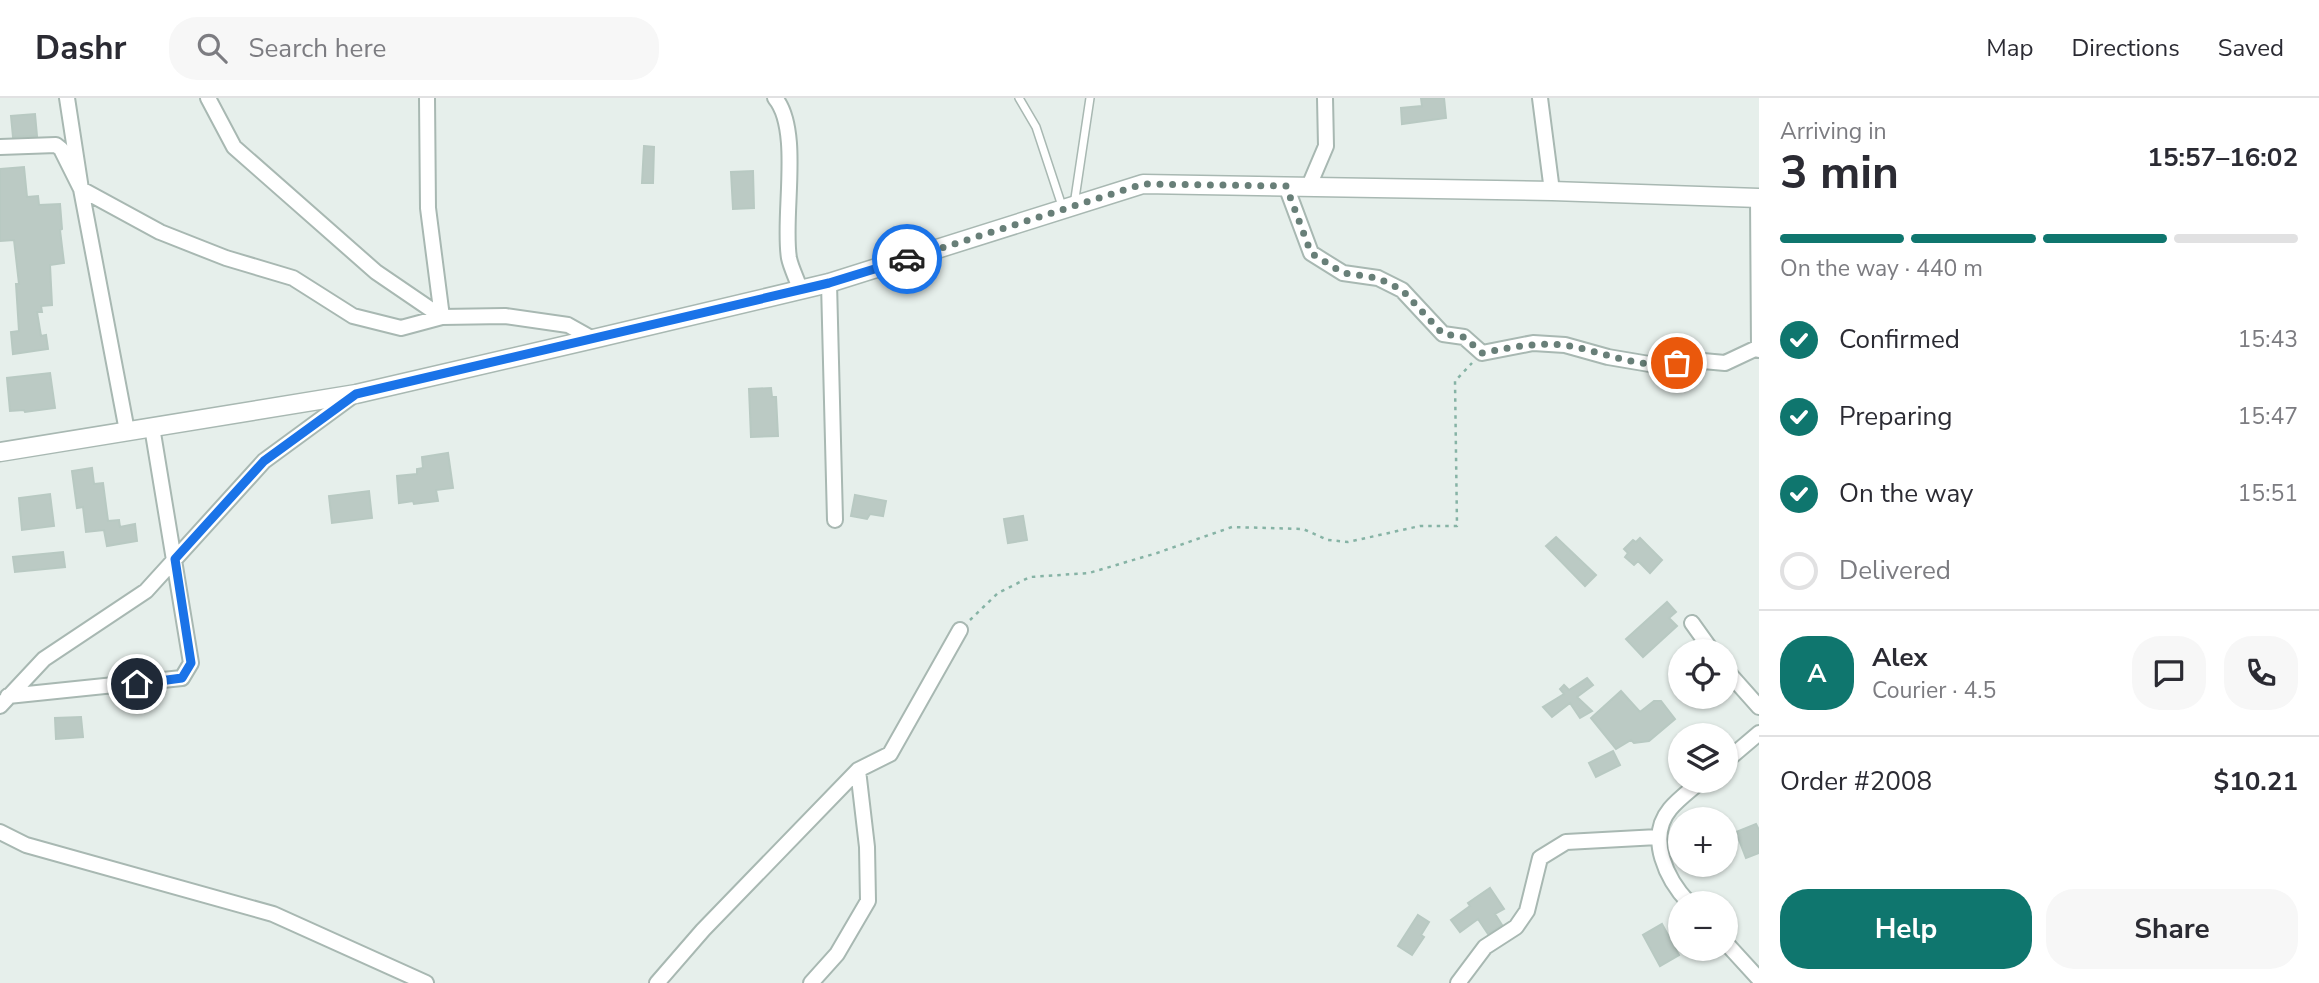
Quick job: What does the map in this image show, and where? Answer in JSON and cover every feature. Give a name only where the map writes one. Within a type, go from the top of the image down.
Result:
[{"type":"street","points":[[67,98],[81,189],[127,431]]},
{"type":"street","points":[[208,98],[234,147],[376,272],[442,317]]},
{"type":"street","points":[[427,98],[428,208],[442,317]]},
{"type":"street","points":[[775,98],[780,104],[789,139],[789,259],[800,289]]},
{"type":"street","points":[[1309,186],[1326,146],[1325,98]]},
{"type":"street","points":[[1540,98],[1552,191]]},
{"type":"street","points":[[0,147],[56,145],[61,149],[81,189],[160,232],[226,258],[293,278],[353,316],[401,328],[442,317],[505,316],[568,325],[593,339]]},
{"type":"street","points":[[0,452],[356,394],[593,339],[829,283],[1143,184],[1309,186],[1552,191],[1759,198],[1759,349],[1725,363],[1692,359],[1661,366],[1565,345],[1533,343],[1482,353],[1464,337],[1443,334],[1402,290],[1378,278],[1343,273],[1311,253],[1286,186]]},
{"type":"street","points":[[829,283],[835,520]]},
{"type":"street","points":[[3,699],[44,659],[146,591],[264,461],[356,394]]},
{"type":"street","points":[[3,699],[182,678],[191,663],[152,427]]},
{"type":"street","points":[[1692,623],[1703,639]]},
{"type":"street","points":[[657,983],[748,883],[858,770],[890,754],[960,630]]},
{"type":"street","points":[[1738,683],[1759,707]]},
{"type":"street","points":[[1738,751],[1759,733]]},
{"type":"street","points":[[811,983],[837,954],[868,901],[867,847],[858,770]]},
{"type":"street","points":[[1678,891],[1664,867],[1658,837],[1668,811],[1688,793]]},
{"type":"street","points":[[0,832],[26,845],[273,914],[426,983]]},
{"type":"street","points":[[1458,983],[1485,947],[1516,927],[1527,911],[1540,858],[1566,842],[1658,837]]},
{"type":"street","points":[[1738,956],[1759,979]]},
{"type":"lane","points":[[1018,98],[1036,127],[1068,208]]},
{"type":"lane","points":[[1068,208],[1090,98]]},
{"type":"path","points":[[960,630],[998,593],[1030,577],[1089,573],[1157,554],[1232,527],[1303,528],[1328,540],[1348,542],[1420,526],[1457,526],[1455,381],[1482,353]]},
{"type":"building","points":[[1421,98],[1444,98],[1446,118],[1402,124],[1401,108],[1422,106]]},
{"type":"building","points":[[35,114],[37,136],[13,137],[11,116]]},
{"type":"building","points":[[644,146],[654,147],[653,183],[642,183]]},
{"type":"building","points":[[24,167],[27,197],[38,196],[39,205],[60,204],[64,263],[50,265],[52,305],[41,306],[42,312],[37,312],[41,336],[46,335],[48,349],[13,354],[11,332],[19,331],[16,284],[19,284],[14,240],[0,241],[0,169]]},
{"type":"building","points":[[753,171],[754,208],[733,209],[731,172]]},
{"type":"building","points":[[50,373],[55,408],[10,411],[7,378]]},
{"type":"building","points":[[771,388],[772,397],[776,397],[778,436],[751,437],[749,389]]},
{"type":"building","points":[[448,453],[453,488],[436,490],[438,501],[399,503],[397,476],[417,474],[417,469],[423,468],[422,457]]},
{"type":"building","points":[[92,468],[94,484],[103,483],[108,521],[119,520],[120,527],[135,524],[137,541],[107,546],[104,530],[86,532],[83,507],[77,508],[72,471]]},
{"type":"building","points":[[369,491],[372,518],[332,523],[329,496]]},
{"type":"building","points":[[50,494],[54,526],[22,530],[19,498]]},
{"type":"building","points":[[855,495],[886,501],[883,516],[870,514],[867,519],[851,516]]},
{"type":"building","points":[[1023,516],[1027,540],[1008,543],[1004,519]]},
{"type":"building","points":[[1556,537],[1596,575],[1585,586],[1546,546]]},
{"type":"building","points":[[1640,538],[1662,560],[1650,573],[1638,561],[1634,565],[1625,557],[1628,553],[1624,549],[1633,540],[1636,542]]},
{"type":"building","points":[[63,552],[65,567],[15,572],[13,557]]},
{"type":"building","points":[[1667,602],[1676,612],[1669,618],[1677,626],[1643,657],[1626,639]]},
{"type":"building","points":[[1587,678],[1593,685],[1577,697],[1592,711],[1580,718],[1570,703],[1552,717],[1543,707],[1564,694],[1560,689],[1564,685],[1569,690]]},
{"type":"building","points":[[1621,691],[1640,712],[1654,701],[1661,701],[1675,719],[1649,741],[1634,743],[1631,740],[1616,749],[1591,718]]},
{"type":"building","points":[[81,717],[83,737],[56,739],[55,718]]},
{"type":"building","points":[[1613,751],[1620,765],[1596,777],[1589,763]]},
{"type":"building","points":[[1756,824],[1759,830],[1759,853],[1746,858],[1738,831]]},
{"type":"building","points":[[1490,888],[1504,909],[1495,914],[1502,925],[1488,934],[1478,919],[1460,932],[1451,920],[1470,906],[1468,903]]},
{"type":"building","points":[[1418,915],[1429,922],[1421,935],[1424,937],[1412,955],[1398,946]]},
{"type":"building","points":[[1662,924],[1668,935],[1669,961],[1660,966],[1643,935]]},
{"type":"way so far","points":[[907,259],[1143,184],[1286,186],[1311,253],[1343,273],[1378,278],[1402,290],[1443,334],[1464,337],[1482,353],[1533,343],[1565,345],[1661,366],[1677,363]]},
{"type":"route","points":[[137,684],[182,678],[191,663],[175,559],[264,461],[356,394],[829,283],[907,259]]}]
